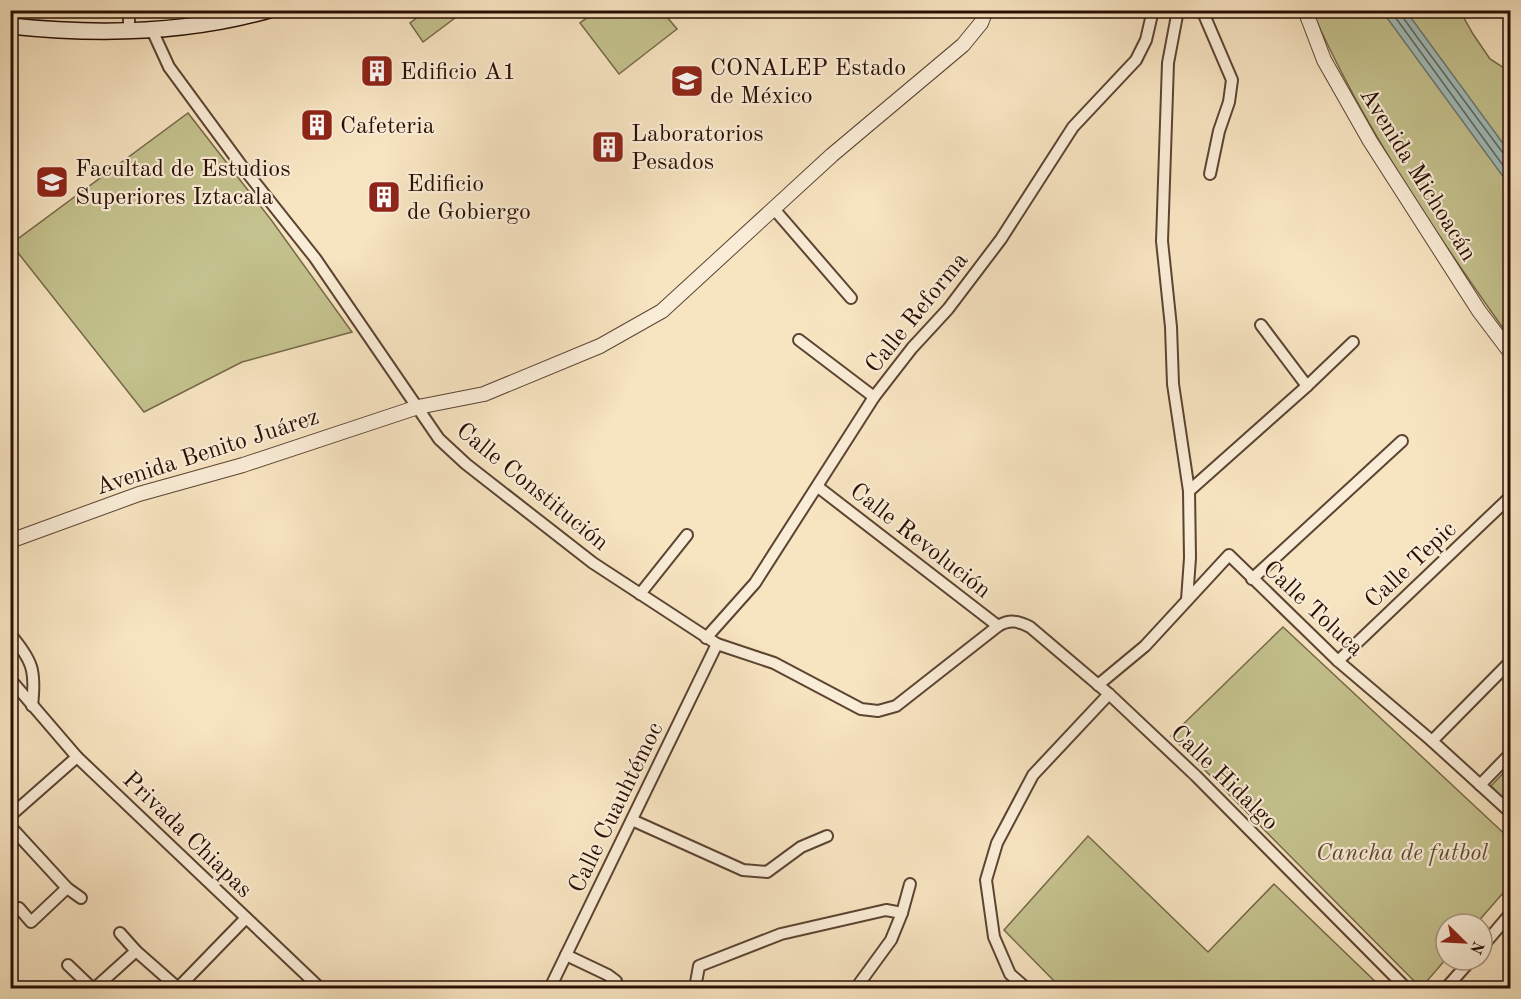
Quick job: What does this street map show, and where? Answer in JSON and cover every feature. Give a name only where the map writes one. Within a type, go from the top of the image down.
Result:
[{"type":"main road","points":[[10,26],[56,30],[152,30],[215,23],[241,14],[265,11]]},
{"type":"street","points":[[129,10],[129,30]]},
{"type":"street","name":"Avenida Benito Juárez","points":[[10,541],[139,495],[243,465],[418,407],[484,394],[600,346],[662,311],[832,155],[963,45],[981,24],[986,10]]},
{"type":"street","name":"Calle Reforma","points":[[706,638],[755,583],[874,397],[912,348],[948,309],[1001,239],[1073,127],[1136,60],[1146,40],[1153,10]]},
{"type":"street","points":[[1178,10],[1168,63],[1162,242],[1171,327],[1173,384],[1189,491],[1190,558],[1186,600]]},
{"type":"street","points":[[1202,10],[1232,80],[1229,102],[1219,131],[1210,174]]},
{"type":"street","name":"Avenida Michoacán","points":[[1305,10],[1324,60],[1370,141],[1479,311],[1510,352]]},
{"type":"street","name":"Calle Constitución","points":[[152,30],[169,67],[241,165],[315,258],[439,439],[466,464],[593,562],[706,638],[717,644],[774,663],[861,709],[878,711],[896,706],[998,626]]},
{"type":"street","points":[[774,209],[851,298]]},
{"type":"street","points":[[1261,325],[1307,386]]},
{"type":"street","points":[[799,340],[874,397]]},
{"type":"street","points":[[1189,491],[1353,342]]},
{"type":"street","points":[[1252,579],[1402,441]]},
{"type":"street","name":"Calle Revolución","points":[[818,487],[998,626]]},
{"type":"street","name":"Calle Tepic","points":[[1338,661],[1510,497]]},
{"type":"street","points":[[640,594],[687,536]]},
{"type":"street","name":"Calle Toluca","points":[[1098,686],[1145,646],[1228,555],[1338,661],[1432,741],[1510,812]]},
{"type":"street","name":"Calle Hidalgo","points":[[998,626],[1006,621],[1018,621],[1029,627],[1109,694],[1196,776],[1406,988]]},
{"type":"street","points":[[10,634],[27,653],[35,680],[32,706]]},
{"type":"street","name":"Calle Cuauhtémoc","points":[[550,988],[717,644]]},
{"type":"street","points":[[1432,741],[1510,662]]},
{"type":"street","name":"Privada Chiapas","points":[[10,679],[77,757],[320,988]]},
{"type":"street","points":[[1026,988],[1010,974],[994,937],[986,880],[996,843],[1033,775],[1109,694]]},
{"type":"street","points":[[1480,785],[1510,754]]},
{"type":"street","points":[[10,816],[77,757]]},
{"type":"street","points":[[632,820],[743,870],[767,872],[801,847],[827,836]]},
{"type":"street","points":[[10,826],[68,888],[81,898]]},
{"type":"street","points":[[856,988],[891,940],[910,884]]},
{"type":"street","points":[[19,908],[31,922],[68,888]]},
{"type":"street","points":[[695,988],[699,966],[781,934],[886,910],[902,913]]},
{"type":"street","points":[[1494,933],[1510,914]]},
{"type":"street","points":[[120,933],[136,951],[178,988],[246,918]]},
{"type":"street","points":[[68,965],[93,988],[136,951]]},
{"type":"street","points":[[566,955],[608,975],[616,981],[617,988]]},
{"type":"street","points":[[1446,988],[1460,972]]},
{"type":"green space","points":[[426,11],[463,12],[423,42],[410,23]]},
{"type":"green space","points":[[596,11],[662,11],[677,29],[619,74],[580,23]]},
{"type":"green space","points":[[1312,11],[1460,11],[1490,59],[1507,70],[1510,63],[1510,338],[1429,220],[1378,138],[1354,97]]},
{"type":"green space","points":[[188,113],[272,221],[352,332],[242,362],[144,412],[11,244]]},
{"type":"green space","name":"Cancha de futbol","points":[[1283,627],[1510,839],[1510,885],[1486,912],[1434,912],[1435,972],[1421,988],[1171,736]]},
{"type":"green space","points":[[1510,766],[1510,805],[1491,786]]},
{"type":"green space","points":[[1088,836],[1208,952],[1274,884],[1382,988],[1061,988],[1004,930]]},
{"type":"water","points":[[1382,11],[1406,11],[1510,153],[1510,186]]},
{"type":"place","name":"Edificio A1","points":[[377,71]]},
{"type":"place","name":"CONALEP Estado de México","points":[[687,81]]},
{"type":"place","name":"Cafeteria","points":[[317,125]]},
{"type":"place","name":"Laboratorios Pesados","points":[[608,147]]},
{"type":"place","name":"Facultad de Estudios Superiores Iztacala","points":[[52,182]]},
{"type":"place","name":"Edificio de Gobiergo","points":[[384,197]]}]
